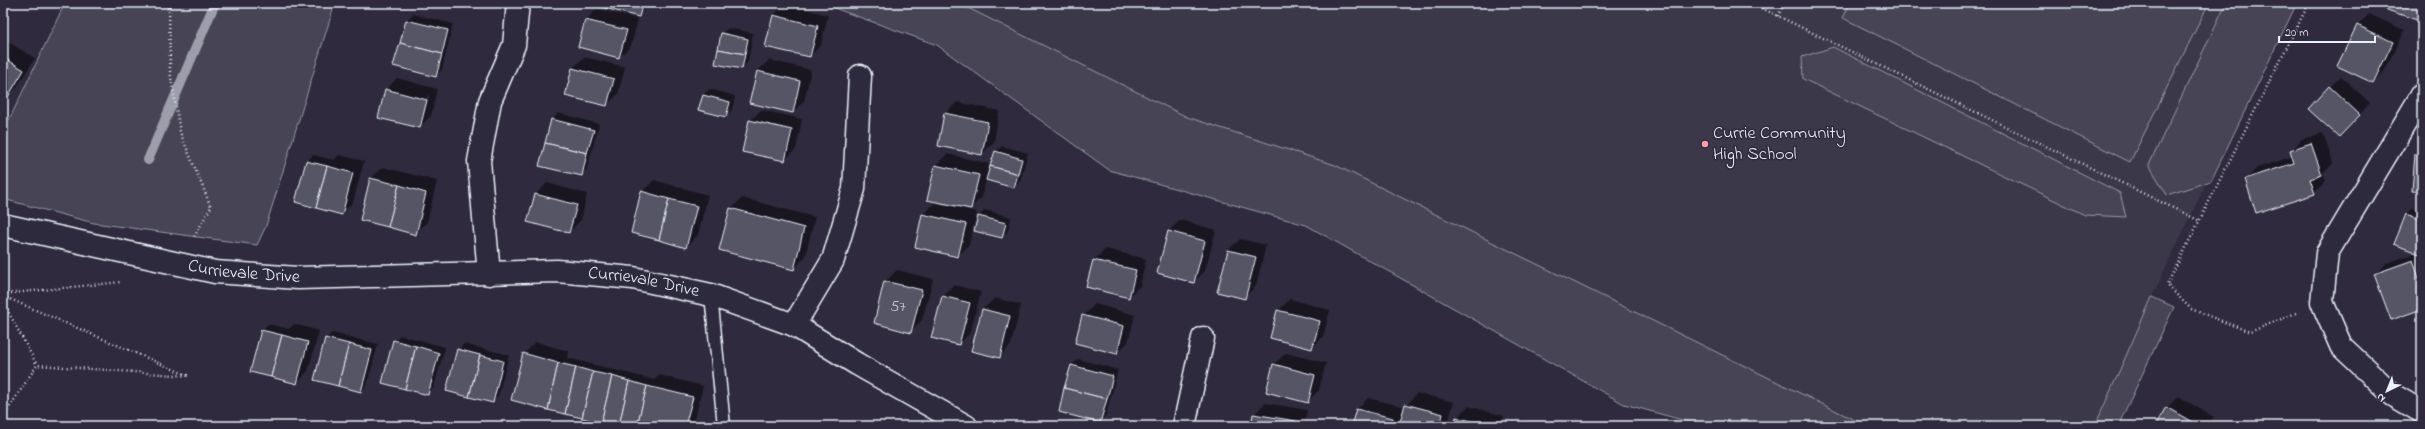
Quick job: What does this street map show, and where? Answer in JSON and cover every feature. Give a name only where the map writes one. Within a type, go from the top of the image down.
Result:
[{"type":"street","points":[[489,274],[479,161],[490,100],[514,45],[518,3]]},
{"type":"street","points":[[794,325],[833,260],[854,189],[860,76]]},
{"type":"street","points":[[2422,95],[2327,253],[2322,302],[2341,346],[2393,394],[2422,412]]},
{"type":"street","name":"Currievale Drive","points":[[3,225],[215,272],[298,278],[557,271],[633,278],[711,295],[794,325],[857,364],[966,426]]},
{"type":"street","points":[[1184,426],[1202,338]]},
{"type":"lane","points":[[711,295],[724,426]]},
{"type":"path","points":[[161,3],[168,9]]},
{"type":"path","points":[[169,3],[170,71],[180,132],[211,206],[178,265]]},
{"type":"path","points":[[1751,3],[2200,221]]},
{"type":"path","points":[[1778,16],[1785,3]]},
{"type":"path","points":[[2309,3],[2167,285],[2191,309],[2250,332],[2322,302]]},
{"type":"path","points":[[3,295],[129,281]]},
{"type":"path","points":[[3,295],[189,376],[36,365]]},
{"type":"path","points":[[3,302],[36,365]]},
{"type":"path","points":[[3,417],[36,365]]},
{"type":"shaded area","points":[[65,3],[335,3],[266,226],[257,245],[94,223],[3,199],[3,117],[9,120]]},
{"type":"shaded area","points":[[820,3],[958,3],[1187,117],[1335,165],[1867,426],[1704,426],[1624,404],[1306,225],[1109,170],[937,45]]},
{"type":"shaded area","name":"Currie Community High School","points":[[889,3],[2292,3],[2152,297],[2095,426],[1776,426]]},
{"type":"shaded area","points":[[1850,3],[2209,3],[2130,162],[1843,18]]},
{"type":"shaded area","points":[[2226,3],[2297,3],[2211,181],[2167,195],[2149,165]]},
{"type":"shaded area","points":[[1833,47],[2120,193],[2126,217],[2085,215],[1803,79],[1802,57]]},
{"type":"shaded area","points":[[2152,297],[2174,307],[2118,426],[2095,426]]},
{"type":"building","points":[[598,3],[643,3],[639,17],[597,6]]},
{"type":"building","points":[[2376,3],[2422,4],[2417,20],[2375,6]]},
{"type":"building","points":[[773,15],[818,26],[810,57],[765,47]]},
{"type":"building","points":[[406,20],[448,30],[442,54],[400,43]]},
{"type":"building","points":[[585,20],[627,30],[619,58],[578,47]]},
{"type":"building","points":[[2357,25],[2393,42],[2373,83],[2337,66]]},
{"type":"building","points":[[721,33],[748,39],[745,54],[718,49]]},
{"type":"building","points":[[400,43],[442,54],[436,77],[393,66]]},
{"type":"building","points":[[718,49],[745,54],[742,69],[715,64]]},
{"type":"building","points":[[3,57],[24,70],[6,100],[3,98]]},
{"type":"building","points":[[572,68],[614,79],[607,106],[565,96]]},
{"type":"building","points":[[757,71],[800,81],[793,113],[749,103]]},
{"type":"building","points":[[2329,86],[2360,115],[2339,137],[2308,109]]},
{"type":"building","points":[[385,89],[427,100],[420,128],[378,118]]},
{"type":"building","points":[[703,95],[730,102],[726,117],[698,110]]},
{"type":"building","points":[[944,113],[988,122],[982,155],[938,146]]},
{"type":"building","points":[[551,119],[594,130],[587,153],[545,143]]},
{"type":"building","points":[[749,120],[792,130],[785,161],[742,152]]},
{"type":"building","points":[[545,143],[587,153],[582,176],[539,166]]},
{"type":"building","points":[[2311,143],[2322,175],[2310,179],[2315,194],[2256,213],[2245,179],[2294,163],[2290,150]]},
{"type":"building","points":[[995,151],[1022,159],[1018,174],[990,166]]},
{"type":"building","points":[[2415,154],[2422,154],[2422,192],[2412,191]]},
{"type":"building","points":[[306,161],[327,166],[316,208],[295,202]]},
{"type":"building","points":[[935,165],[979,175],[971,209],[927,200]]},
{"type":"building","points":[[327,166],[353,173],[342,215],[316,208]]},
{"type":"building","points":[[990,166],[1018,174],[1014,188],[986,180]]},
{"type":"building","points":[[370,178],[399,185],[388,227],[360,220]]},
{"type":"building","points":[[399,185],[426,193],[416,235],[388,227]]},
{"type":"building","points":[[641,191],[669,199],[659,240],[631,233]]},
{"type":"building","points":[[535,194],[577,205],[569,233],[527,222]]},
{"type":"building","points":[[669,199],[697,206],[686,248],[659,240]]},
{"type":"building","points":[[730,208],[804,228],[794,270],[719,250]]},
{"type":"building","points":[[922,214],[966,224],[958,257],[915,247]]},
{"type":"building","points":[[2406,214],[2422,220],[2422,255],[2394,244]]},
{"type":"building","points":[[978,216],[1006,223],[1002,238],[974,231]]},
{"type":"building","points":[[1168,231],[1205,241],[1194,283],[1157,273]]},
{"type":"building","points":[[1228,250],[1256,257],[1245,299],[1217,292]]},
{"type":"building","points":[[1093,260],[1136,270],[1129,298],[1086,287]]},
{"type":"building","points":[[2413,260],[2422,287],[2422,309],[2391,320],[2374,274]]},
{"type":"building","points":[[884,281],[922,290],[911,333],[874,323]]},
{"type":"building","points":[[942,296],[970,303],[959,345],[931,338]]},
{"type":"building","points":[[982,309],[1010,316],[1000,358],[971,351]]},
{"type":"building","points":[[1277,310],[1320,321],[1312,349],[1270,338]]},
{"type":"building","points":[[1082,315],[1124,326],[1117,354],[1075,343]]},
{"type":"building","points":[[261,330],[282,335],[271,377],[250,372]]},
{"type":"building","points":[[282,335],[308,342],[297,384],[271,377]]},
{"type":"building","points":[[325,338],[349,344],[338,386],[314,380]]},
{"type":"building","points":[[393,340],[416,346],[405,389],[382,383]]},
{"type":"building","points":[[349,344],[372,350],[361,392],[338,386]]},
{"type":"building","points":[[416,346],[439,353],[428,395],[405,389]]},
{"type":"building","points":[[457,349],[480,355],[469,397],[446,391]]},
{"type":"building","points":[[523,353],[558,363],[548,410],[511,400]]},
{"type":"building","points":[[480,355],[503,361],[493,403],[469,397]]},
{"type":"building","points":[[558,363],[576,367],[565,414],[548,410]]},
{"type":"building","points":[[1273,364],[1315,375],[1308,403],[1266,392]]},
{"type":"building","points":[[1071,365],[1113,376],[1107,399],[1064,388]]},
{"type":"building","points":[[576,367],[593,372],[582,418],[565,414]]},
{"type":"building","points":[[593,372],[612,376],[601,423],[582,418]]},
{"type":"building","points":[[612,376],[629,381],[619,426],[601,423]]},
{"type":"building","points":[[629,381],[647,386],[637,426],[619,426]]},
{"type":"building","points":[[647,386],[693,397],[685,426],[637,426]]},
{"type":"building","points":[[1064,388],[1107,399],[1100,423],[1059,412]]},
{"type":"building","points":[[1405,404],[1443,414],[1440,426],[1399,426]]},
{"type":"building","points":[[2166,407],[2199,426],[2155,426]]},
{"type":"building","points":[[1356,409],[1393,418],[1392,426],[1351,426]]},
{"type":"building","points":[[1253,414],[1296,421],[1295,426],[1251,426]]},
{"type":"building","points":[[1456,417],[1490,426],[1454,426]]},
{"type":"waterway","points":[[148,160],[215,3]]},
{"type":"place","name":"Currie Community High School","points":[[1705,144]]}]
